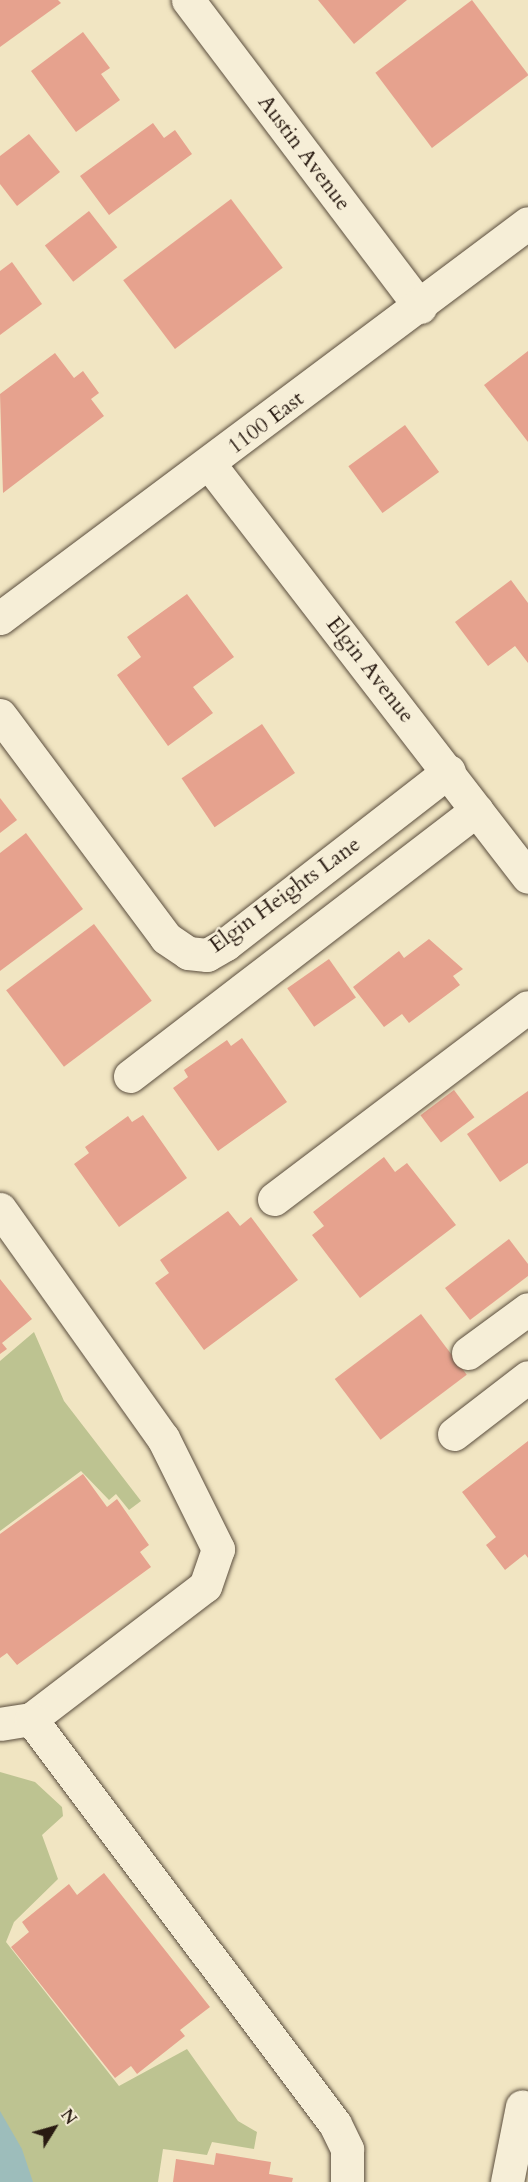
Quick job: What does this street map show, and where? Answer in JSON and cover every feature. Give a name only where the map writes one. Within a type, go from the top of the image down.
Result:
[{"type":"street","name":"Austin Avenue","points":[[188,0],[420,307]]},
{"type":"street","name":"1100 East","points":[[0,618],[210,465],[528,223]]},
{"type":"street","name":"Elgin Avenue","points":[[210,465],[449,771],[528,877]]},
{"type":"street","name":"Elgin Heights Lane","points":[[0,716],[166,938],[188,953],[207,955],[226,944],[449,771]]},
{"type":"street","points":[[130,1076],[477,810]]},
{"type":"street","points":[[274,1199],[528,1007]]},
{"type":"street","points":[[0,1209],[163,1438],[218,1549],[205,1586],[16,1722],[335,2124],[347,2149],[347,2182]]},
{"type":"street","points":[[468,1353],[528,1309]]},
{"type":"street","points":[[454,1434],[528,1377]]},
{"type":"street","points":[[507,2182],[522,2106]]},
{"type":"green space","points":[[34,1332],[64,1401],[141,1501],[129,1510],[116,1494],[109,1500],[81,1471],[0,1531],[0,1361]]},
{"type":"green space","points":[[0,1772],[35,1782],[62,1807],[63,1816],[42,1835],[58,1879],[14,1922],[6,1942],[119,2086],[187,2049],[238,2121],[257,2132],[254,2149],[212,2142],[207,2155],[163,2149],[158,2182],[0,2182]]},
{"type":"water","points":[[0,2111],[22,2149],[33,2182],[0,2182]]},
{"type":"building","points":[[0,0],[58,0],[61,3],[0,47]]},
{"type":"building","points":[[318,0],[407,0],[354,44]]},
{"type":"building","points":[[472,0],[528,76],[432,148],[375,73]]},
{"type":"building","points":[[83,32],[110,68],[101,74],[120,100],[76,132],[31,71]]},
{"type":"building","points":[[153,123],[164,138],[175,130],[192,154],[109,215],[80,176]]},
{"type":"building","points":[[29,134],[60,172],[17,206],[0,184],[0,156]]},
{"type":"building","points":[[231,199],[283,268],[175,349],[123,280]]},
{"type":"building","points":[[89,211],[117,247],[73,282],[45,245]]},
{"type":"building","points":[[12,262],[42,304],[0,335],[0,271]]},
{"type":"building","points":[[528,351],[528,442],[484,385]]},
{"type":"building","points":[[55,353],[74,378],[83,371],[99,393],[91,399],[104,416],[3,493],[0,394]]},
{"type":"building","points":[[405,425],[439,472],[382,513],[348,466]]},
{"type":"building","points":[[511,580],[528,603],[528,663],[515,646],[488,666],[455,622]]},
{"type":"building","points":[[187,594],[234,657],[193,687],[213,713],[168,746],[117,675],[141,657],[127,637]]},
{"type":"building","points":[[262,724],[295,773],[215,827],[182,778]]},
{"type":"building","points":[[0,798],[17,820],[0,833]]},
{"type":"building","points":[[26,833],[83,909],[0,971],[0,853]]},
{"type":"building","points":[[94,924],[152,1001],[64,1067],[6,990]]},
{"type":"building","points":[[429,939],[463,969],[453,976],[460,985],[409,1023],[402,1014],[384,1027],[353,987],[399,951],[404,958]]},
{"type":"building","points":[[329,959],[356,998],[314,1027],[287,988]]},
{"type":"building","points":[[242,1038],[287,1102],[218,1151],[173,1088],[188,1077],[184,1070],[227,1040],[231,1046]]},
{"type":"building","points":[[454,1090],[474,1117],[441,1142],[420,1115]]},
{"type":"building","points":[[528,1091],[528,1163],[500,1182],[467,1134]]},
{"type":"building","points":[[143,1115],[187,1178],[119,1227],[74,1164],[89,1153],[85,1147],[128,1116],[132,1122]]},
{"type":"building","points":[[384,1157],[395,1172],[407,1163],[456,1225],[360,1298],[312,1235],[324,1226],[313,1212]]},
{"type":"building","points":[[228,1211],[240,1226],[251,1217],[298,1280],[204,1350],[155,1283],[169,1273],[160,1260]]},
{"type":"building","points":[[509,1239],[528,1264],[528,1276],[470,1320],[445,1288]]},
{"type":"building","points":[[0,1279],[32,1319],[2,1343],[7,1349],[0,1354]]},
{"type":"building","points":[[421,1314],[467,1375],[380,1440],[335,1379]]},
{"type":"building","points":[[528,1441],[528,1558],[525,1554],[505,1570],[486,1545],[496,1537],[462,1492]]},
{"type":"building","points":[[83,1474],[107,1507],[117,1499],[149,1545],[140,1552],[151,1567],[17,1665],[7,1653],[0,1658],[0,1534]]},
{"type":"building","points":[[104,1873],[210,2007],[180,2030],[185,2036],[137,2074],[131,2066],[115,2078],[11,1947],[29,1932],[22,1922],[69,1884],[77,1895]]},
{"type":"building","points":[[216,2153],[271,2162],[269,2174],[293,2178],[292,2182],[173,2182],[176,2159],[214,2165]]}]
